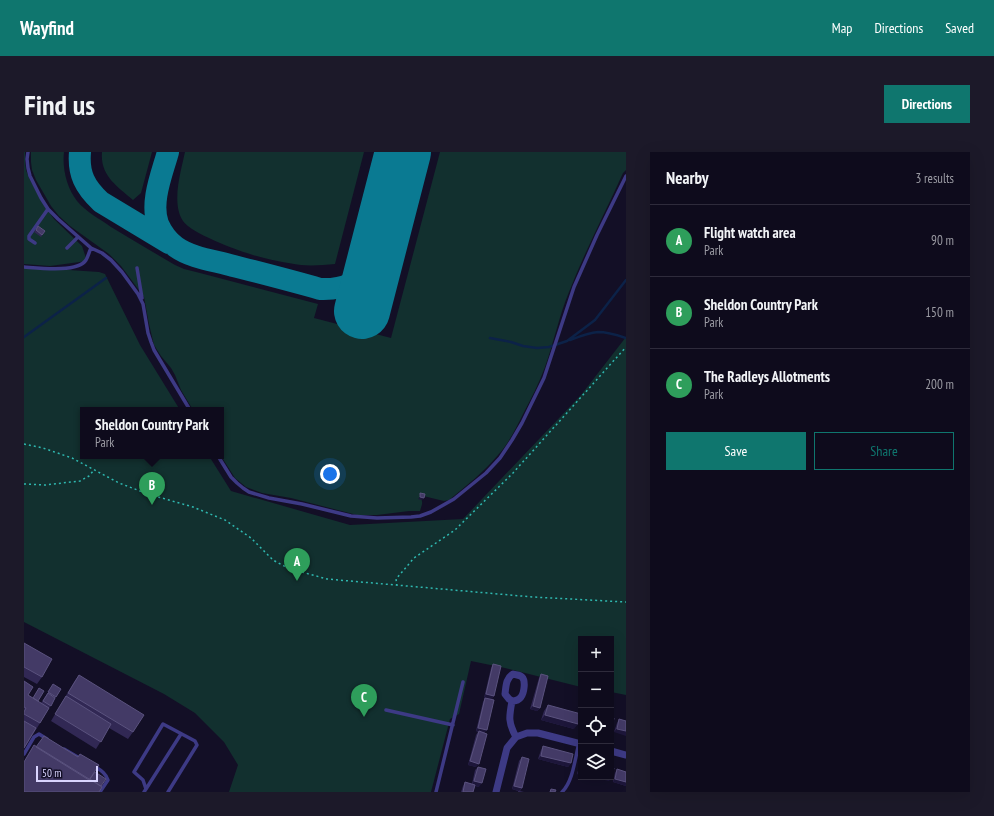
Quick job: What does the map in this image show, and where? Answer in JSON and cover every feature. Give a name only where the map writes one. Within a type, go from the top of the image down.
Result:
[{"type":"street","points":[[512,701],[509,718],[516,737]]},
{"type":"street","points":[[496,792],[507,748],[516,737],[526,733],[538,734],[578,744]]},
{"type":"street","points":[[614,752],[626,755]]},
{"type":"lane","points":[[28,152],[27,159],[30,176],[48,209],[91,248],[102,253],[111,260],[131,284],[143,304]]},
{"type":"lane","points":[[220,459],[231,477],[249,492],[359,517],[405,517],[426,514],[443,506],[486,473],[505,452],[519,428],[544,378],[574,287],[597,235],[626,176]]},
{"type":"lane","points":[[35,243],[29,239],[29,236],[48,209]]},
{"type":"lane","points":[[67,248],[78,237]]},
{"type":"lane","points":[[24,267],[49,269],[72,268],[86,261],[91,248]]},
{"type":"lane","points":[[137,268],[150,342],[188,407]]},
{"type":"lane","points":[[436,792],[463,682]]},
{"type":"lane","points":[[386,710],[453,725]]},
{"type":"lane","points":[[145,791],[142,780],[134,772],[163,724],[195,741],[197,745],[168,792]]},
{"type":"lane","points":[[24,754],[36,735],[39,734],[51,741]]},
{"type":"lane","points":[[145,791],[181,734]]},
{"type":"lane","points":[[58,745],[83,760]]},
{"type":"lane","points":[[562,792],[567,788],[571,779],[578,752]]},
{"type":"lane","points":[[89,763],[102,771],[108,780],[100,792]]},
{"type":"path","points":[[397,586],[396,579],[414,558],[455,530],[513,473],[626,347]]},
{"type":"path","points":[[24,444],[43,448],[72,458],[119,483],[148,494],[193,507],[224,520],[251,538],[274,560],[282,565],[327,579],[533,597],[626,602]]},
{"type":"path","points":[[24,484],[45,485],[80,481],[89,476],[94,470]]},
{"type":"green space","points":[[24,152],[26,170],[29,178],[44,205],[54,219],[82,246],[87,261],[50,266],[24,264]]},
{"type":"green space","points":[[31,152],[64,152],[66,178],[70,190],[77,201],[89,212],[111,227],[175,265],[184,269],[318,304],[314,318],[391,338],[440,152],[626,152],[626,170],[623,173],[575,277],[562,310],[545,367],[532,397],[509,440],[493,461],[481,473],[449,500],[444,501],[419,495],[422,501],[420,511],[377,515],[357,515],[291,498],[262,493],[246,487],[235,478],[223,459],[224,407],[191,407],[181,390],[171,368],[154,345],[144,297],[121,266],[109,254],[70,226],[59,216],[51,206],[36,180],[31,162]]},
{"type":"green space","points":[[102,152],[152,152],[141,193],[133,200],[111,180],[107,174],[102,160]]},
{"type":"green space","points":[[185,152],[364,152],[335,264],[301,265],[262,258],[204,236],[188,226],[179,214],[177,196],[179,177]]},
{"type":"green space","points":[[24,267],[99,272],[105,274],[140,345],[178,407],[80,407],[80,459],[211,459],[231,491],[350,525],[463,519],[581,395],[626,337],[626,695],[614,693],[614,636],[578,636],[578,686],[471,661],[459,714],[450,719],[431,792],[229,792],[238,765],[224,742],[195,713],[164,694],[24,622]]},
{"type":"building","points":[[38,226],[45,231],[42,235],[36,230]]},
{"type":"building","points":[[420,493],[425,494],[424,498],[420,497]]},
{"type":"building","points":[[24,643],[52,659],[42,677],[24,667]]},
{"type":"building","points":[[493,664],[501,666],[494,696],[486,694]]},
{"type":"building","points":[[541,674],[548,676],[540,708],[533,706]]},
{"type":"building","points":[[79,675],[144,715],[133,732],[68,693]]},
{"type":"building","points":[[24,681],[33,687],[28,695],[49,708],[40,723],[24,714],[26,708],[24,707]]},
{"type":"building","points":[[53,684],[61,689],[56,697],[48,692]]},
{"type":"building","points":[[39,688],[44,691],[38,701],[33,698]]},
{"type":"building","points":[[48,693],[55,698],[51,706],[43,701]]},
{"type":"building","points":[[66,696],[111,724],[101,742],[55,714]]},
{"type":"building","points":[[485,698],[494,700],[487,730],[478,728]]},
{"type":"building","points":[[548,705],[578,713],[578,724],[545,715]]},
{"type":"building","points":[[619,719],[626,721],[626,731],[617,729]]},
{"type":"building","points":[[24,721],[36,728],[24,748]]},
{"type":"building","points":[[479,731],[487,734],[479,764],[470,761]]},
{"type":"building","points":[[44,736],[78,757],[80,754],[99,765],[89,780],[36,747]]},
{"type":"building","points":[[34,745],[102,787],[99,792],[24,792],[24,762]]},
{"type":"building","points":[[543,746],[573,754],[571,763],[541,756]]},
{"type":"building","points":[[522,757],[529,759],[522,788],[514,786]]},
{"type":"building","points":[[478,767],[486,769],[482,783],[474,781]]},
{"type":"building","points":[[617,769],[626,772],[626,782],[615,779]]},
{"type":"building","points":[[95,772],[106,779],[101,786],[90,779]]},
{"type":"building","points":[[465,782],[475,785],[473,792],[463,792]]},
{"type":"building","points":[[551,789],[556,790],[555,792],[550,792]]},
{"type":"waterway","points":[[24,337],[106,278]]},
{"type":"waterway","points":[[490,338],[537,348],[549,347],[567,341],[595,320],[626,280]]},
{"type":"waterway","points":[[570,340],[598,332],[626,338]]},
{"type":"taxiway","points":[[80,152],[80,167],[84,180],[95,196],[101,202],[169,243]]},
{"type":"taxiway","points":[[168,152],[156,197],[156,215],[158,224],[171,243],[187,253],[200,258],[320,289],[337,288],[352,283],[364,274],[375,261]]},
{"type":"runway","points":[[362,311],[403,152]]},
{"type":"place","name":"Sheldon Country Park","points":[[152,505]]},
{"type":"place","name":"Flight watch area","points":[[297,581]]},
{"type":"place","name":"The Radleys Allotments","points":[[364,717]]}]
